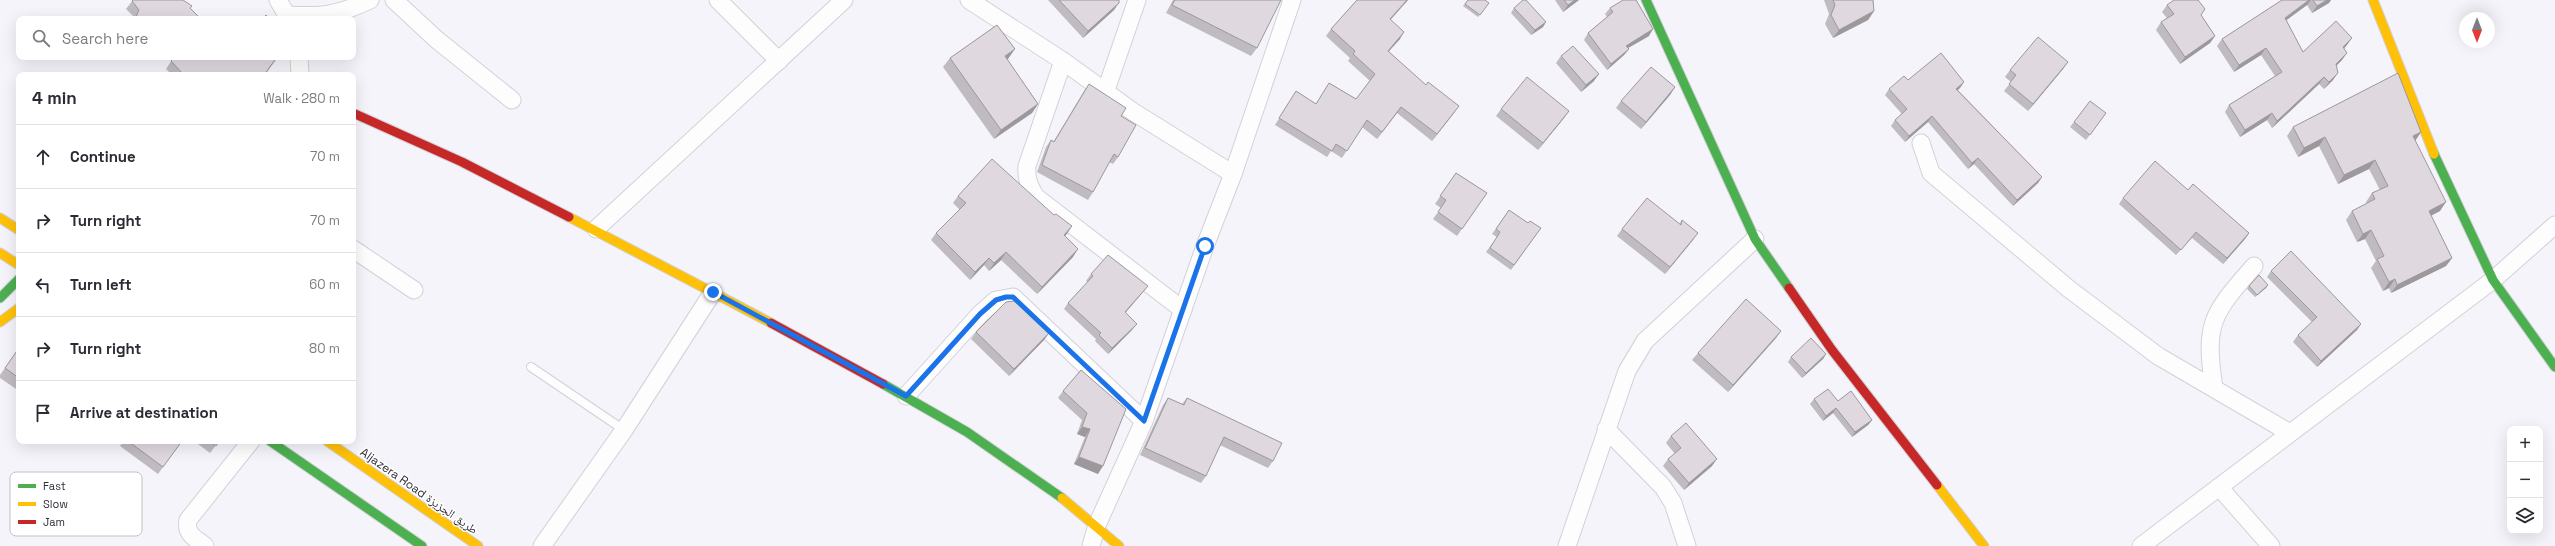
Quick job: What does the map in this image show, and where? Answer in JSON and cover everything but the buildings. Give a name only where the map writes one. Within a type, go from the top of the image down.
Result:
[{"type":"street","points":[[278,0],[288,16]]},
{"type":"street","points":[[324,16],[347,11],[370,0]]},
{"type":"street","points":[[394,0],[436,39],[512,100]]},
{"type":"street","points":[[718,0],[779,61]]},
{"type":"street","points":[[596,229],[844,0]]},
{"type":"street","points":[[969,0],[1106,90],[1132,111],[1233,174]]},
{"type":"street","points":[[1106,90],[1137,0]]},
{"type":"street","points":[[1091,546],[1097,525],[1144,421],[1205,246],[1233,174],[1292,0]]},
{"type":"street","points":[[1646,0],[1755,239],[1832,350],[1984,546]]},
{"type":"street","points":[[2373,0],[2436,159],[2494,280],[2555,367]]},
{"type":"street","points":[[299,60],[300,72]]},
{"type":"street","points":[[1063,61],[1027,166],[1026,178],[1030,187],[1036,197],[1183,310]]},
{"type":"street","points":[[356,114],[427,145],[596,229],[906,396],[978,438],[1097,525],[1119,546]]},
{"type":"street","points":[[1920,143],[1931,173],[2056,279],[2158,356],[2290,433]]},
{"type":"street","points":[[0,218],[16,228]]},
{"type":"street","points":[[2141,546],[2494,280],[2555,225]]},
{"type":"street","points":[[1567,546],[1627,371],[1645,341],[1755,239]]},
{"type":"street","points":[[356,251],[414,290]]},
{"type":"street","points":[[0,253],[16,263]]},
{"type":"street","points":[[2214,388],[2208,353],[2212,325],[2223,302],[2254,266]]},
{"type":"street","points":[[0,298],[16,282]]},
{"type":"street","points":[[547,545],[624,430],[713,292]]},
{"type":"street","points":[[906,396],[980,314],[996,300],[1006,297],[1013,297],[1144,421]]},
{"type":"street","points":[[0,322],[15,314]]},
{"type":"street","points":[[1606,429],[1663,487],[1673,503],[1687,546]]},
{"type":"street","points":[[205,546],[189,533],[186,527],[188,520],[249,444]]},
{"type":"street","points":[[274,444],[422,546]]},
{"type":"street","name":"Aljazera Road طريق الجزيزة","points":[[331,444],[478,546]]},
{"type":"street","points":[[2218,487],[2263,543]]},
{"type":"lane","points":[[531,368],[624,430]]},
{"type":"traffic: fast","points":[[1646,0],[1755,239],[1789,288]]},
{"type":"traffic: fast","points":[[2434,154],[2493,280],[2555,367]]},
{"type":"traffic: fast","points":[[0,298],[16,282]]},
{"type":"traffic: fast","points":[[883,384],[967,432],[1062,498]]},
{"type":"traffic: fast","points":[[274,444],[422,546]]},
{"type":"traffic: slow","points":[[2373,0],[2434,154]]},
{"type":"traffic: slow","points":[[569,217],[771,323]]},
{"type":"traffic: slow","points":[[0,218],[16,228]]},
{"type":"traffic: slow","points":[[0,253],[16,263]]},
{"type":"traffic: slow","points":[[0,322],[16,310]]},
{"type":"traffic: slow","points":[[331,444],[478,546]]},
{"type":"traffic: slow","points":[[1937,485],[1984,546]]},
{"type":"traffic: slow","points":[[1062,498],[1119,546]]},
{"type":"traffic: jam","points":[[356,114],[462,162],[569,217]]},
{"type":"traffic: jam","points":[[1789,288],[1832,350],[1937,485]]},
{"type":"traffic: jam","points":[[771,323],[883,384]]},
{"type":"route","points":[[713,292],[906,396],[980,314],[996,300],[1006,297],[1013,297],[1144,421],[1205,246]]}]
